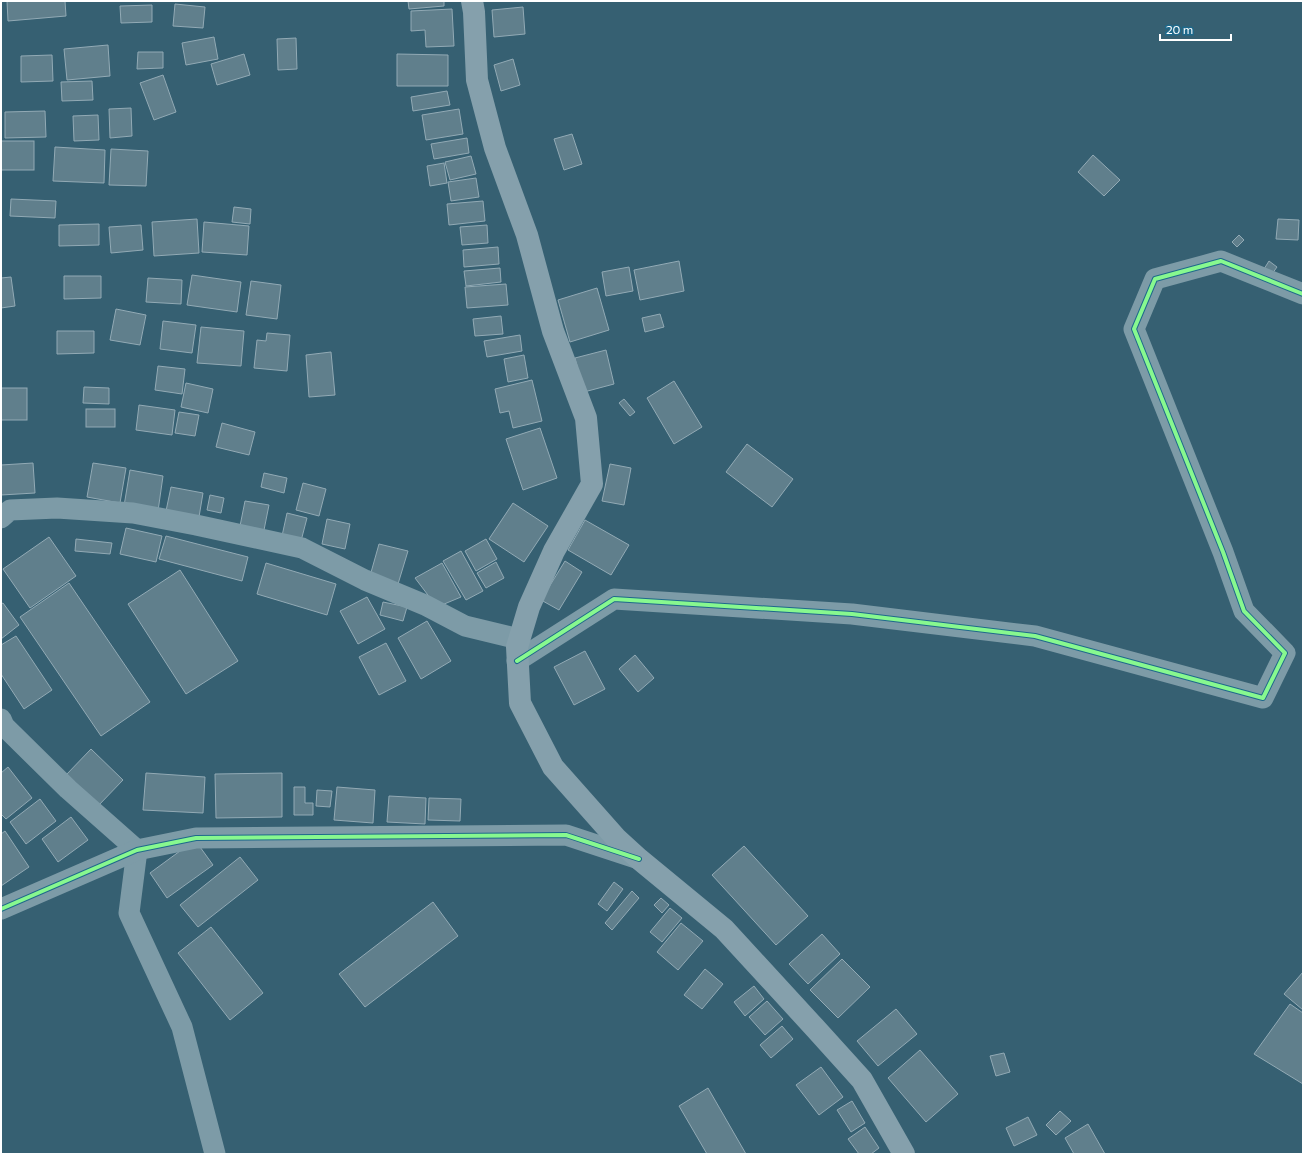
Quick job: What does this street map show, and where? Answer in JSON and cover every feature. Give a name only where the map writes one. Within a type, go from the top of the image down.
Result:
[{"type":"main road","points":[[472,1],[474,12],[477,80],[495,148],[527,235],[553,331],[586,418],[592,484],[554,551],[529,606],[517,647],[520,703],[553,767],[616,838],[639,859],[724,929],[862,1080],[904,1154]]},
{"type":"street","points":[[518,661],[614,599],[852,614],[1035,636],[1263,698],[1285,653],[1244,611],[1223,552],[1134,330],[1155,279],[1221,261],[1303,294]]},
{"type":"street","points":[[1,518],[10,510],[57,508],[133,513],[302,548],[365,580],[425,605],[465,626],[519,639]]},
{"type":"street","points":[[1,719],[4,726],[68,789],[137,850]]},
{"type":"street","points":[[1,909],[137,850],[196,838],[566,835],[639,859]]},
{"type":"street","points":[[137,850],[129,913],[182,1027],[215,1154]]},
{"type":"building","points":[[7,1],[65,1],[66,16],[8,21]]},
{"type":"building","points":[[408,1],[444,1],[444,6],[409,9]]},
{"type":"building","points":[[175,4],[205,7],[203,28],[173,26]]},
{"type":"building","points":[[152,5],[152,22],[121,23],[120,6]]},
{"type":"building","points":[[523,7],[525,34],[494,37],[492,10]]},
{"type":"building","points":[[452,9],[454,46],[426,47],[425,30],[411,31],[411,11]]},
{"type":"building","points":[[214,37],[218,59],[186,65],[182,43]]},
{"type":"building","points":[[296,38],[297,69],[278,70],[277,39]]},
{"type":"building","points":[[108,45],[110,76],[67,80],[64,49]]},
{"type":"building","points":[[138,52],[163,52],[163,68],[137,69]]},
{"type":"building","points":[[244,54],[250,75],[217,85],[211,64]]},
{"type":"building","points":[[397,54],[448,55],[448,86],[397,86]]},
{"type":"building","points":[[52,55],[53,81],[21,82],[21,56]]},
{"type":"building","points":[[513,59],[520,85],[501,91],[494,65]]},
{"type":"building","points":[[163,75],[176,112],[154,120],[140,83]]},
{"type":"building","points":[[92,81],[93,100],[62,101],[61,82]]},
{"type":"building","points":[[447,91],[450,105],[413,111],[411,97]]},
{"type":"building","points":[[131,108],[132,136],[110,138],[109,109]]},
{"type":"building","points":[[459,109],[463,134],[426,140],[422,115]]},
{"type":"building","points":[[45,111],[46,137],[5,138],[5,112]]},
{"type":"building","points":[[98,115],[99,140],[74,141],[73,116]]},
{"type":"building","points":[[572,134],[582,164],[564,170],[554,139]]},
{"type":"building","points":[[467,138],[469,153],[434,159],[431,144]]},
{"type":"building","points":[[1,141],[34,141],[34,170],[1,170]]},
{"type":"building","points":[[55,147],[105,150],[104,183],[53,181]]},
{"type":"building","points":[[111,149],[148,151],[146,186],[109,185]]},
{"type":"building","points":[[1093,155],[1120,180],[1104,196],[1078,172]]},
{"type":"building","points":[[471,156],[476,174],[450,180],[445,162]]},
{"type":"building","points":[[444,163],[447,183],[430,186],[427,166]]},
{"type":"building","points":[[476,178],[479,197],[451,201],[448,182]]},
{"type":"building","points":[[11,199],[56,201],[55,218],[10,216]]},
{"type":"building","points":[[483,201],[485,221],[449,225],[447,204]]},
{"type":"building","points":[[234,207],[251,209],[250,224],[232,222]]},
{"type":"building","points":[[197,219],[199,253],[154,256],[152,222]]},
{"type":"building","points":[[1278,219],[1299,220],[1298,240],[1276,239]]},
{"type":"building","points":[[204,222],[249,226],[247,255],[202,252]]},
{"type":"building","points":[[99,224],[99,245],[59,246],[59,225]]},
{"type":"building","points":[[141,225],[143,250],[111,253],[109,227]]},
{"type":"building","points":[[487,225],[488,243],[462,245],[460,227]]},
{"type":"building","points":[[1239,235],[1244,240],[1237,247],[1232,242]]},
{"type":"building","points":[[498,247],[499,264],[464,267],[463,250]]},
{"type":"building","points":[[679,261],[684,291],[640,300],[634,270]]},
{"type":"building","points":[[1269,261],[1277,267],[1272,274],[1264,269]]},
{"type":"building","points":[[629,267],[633,291],[606,296],[602,272]]},
{"type":"building","points":[[500,268],[501,282],[466,286],[464,271]]},
{"type":"building","points":[[192,275],[241,282],[237,312],[187,305]]},
{"type":"building","points":[[64,276],[101,276],[101,298],[64,299]]},
{"type":"building","points":[[11,277],[15,306],[1,308],[1,278]]},
{"type":"building","points":[[148,278],[182,280],[181,304],[146,302]]},
{"type":"building","points":[[251,281],[281,285],[277,319],[246,315]]},
{"type":"building","points":[[506,284],[508,305],[467,308],[465,287]]},
{"type":"building","points":[[597,288],[609,330],[570,342],[558,300]]},
{"type":"building","points":[[116,309],[146,315],[140,345],[110,340]]},
{"type":"building","points":[[660,314],[664,327],[645,332],[642,318]]},
{"type":"building","points":[[501,316],[503,334],[475,336],[473,319]]},
{"type":"building","points":[[163,321],[196,325],[192,353],[160,349]]},
{"type":"building","points":[[201,327],[244,331],[241,366],[197,363]]},
{"type":"building","points":[[57,331],[94,331],[94,353],[57,354]]},
{"type":"building","points":[[267,333],[290,335],[287,371],[254,368],[257,340],[266,341]]},
{"type":"building","points":[[520,335],[522,351],[487,357],[484,341]]},
{"type":"building","points":[[606,350],[614,384],[584,392],[575,358]]},
{"type":"building","points":[[331,352],[335,395],[309,397],[306,355]]},
{"type":"building","points":[[524,355],[528,378],[508,382],[504,359]]},
{"type":"building","points":[[158,366],[185,369],[182,394],[155,390]]},
{"type":"building","points":[[532,380],[542,421],[513,428],[509,411],[500,413],[495,389]]},
{"type":"building","points":[[674,381],[702,427],[674,444],[647,398]]},
{"type":"building","points":[[186,383],[213,389],[208,413],[181,407]]},
{"type":"building","points":[[84,387],[109,388],[109,404],[83,403]]},
{"type":"building","points":[[1,388],[27,388],[27,420],[1,420]]},
{"type":"building","points":[[624,399],[635,412],[630,416],[619,403]]},
{"type":"building","points":[[139,405],[175,410],[172,435],[136,430]]},
{"type":"building","points":[[86,409],[115,409],[115,427],[86,427]]},
{"type":"building","points":[[179,412],[199,415],[195,436],[175,433]]},
{"type":"building","points":[[222,423],[255,432],[249,455],[216,447]]},
{"type":"building","points":[[540,428],[557,478],[523,490],[506,439]]},
{"type":"building","points":[[747,444],[793,479],[772,507],[726,472]]},
{"type":"building","points":[[33,463],[35,493],[1,495],[1,465]]},
{"type":"building","points":[[93,463],[126,468],[120,503],[87,497]]},
{"type":"building","points":[[610,464],[631,468],[624,505],[602,501]]},
{"type":"building","points":[[130,470],[163,476],[158,511],[124,506]]},
{"type":"building","points":[[264,473],[287,478],[284,493],[261,487]]},
{"type":"building","points":[[303,483],[326,489],[319,516],[296,510]]},
{"type":"building","points":[[171,487],[203,493],[199,517],[166,511]]},
{"type":"building","points":[[210,495],[224,498],[221,513],[207,510]]},
{"type":"building","points":[[245,501],[269,505],[264,530],[240,526]]},
{"type":"building","points":[[513,503],[548,526],[524,562],[489,539]]},
{"type":"building","points":[[287,513],[307,518],[301,541],[282,536]]},
{"type":"building","points":[[327,519],[350,524],[345,549],[322,544]]},
{"type":"building","points":[[585,520],[629,545],[611,575],[568,550]]},
{"type":"building","points":[[126,528],[162,536],[156,562],[120,554]]},
{"type":"building","points":[[166,536],[248,557],[242,581],[159,559]]},
{"type":"building","points":[[49,537],[76,576],[30,608],[3,569]]},
{"type":"building","points":[[76,539],[112,543],[110,554],[75,551]]},
{"type":"building","points":[[486,539],[497,559],[476,571],[465,551]]},
{"type":"building","points":[[379,544],[408,551],[398,584],[370,576]]},
{"type":"building","points":[[461,551],[483,591],[466,600],[443,561]]},
{"type":"building","points":[[565,561],[582,572],[559,610],[541,600]]},
{"type":"building","points":[[496,562],[504,578],[486,588],[477,573]]},
{"type":"building","points":[[266,563],[336,584],[327,615],[257,594]]},
{"type":"building","points":[[442,563],[461,597],[437,607],[415,578]]},
{"type":"building","points":[[180,570],[238,661],[186,694],[128,604]]},
{"type":"building","points":[[69,583],[150,702],[101,736],[20,617]]},
{"type":"building","points":[[367,597],[385,629],[358,644],[340,611]]},
{"type":"building","points":[[383,602],[407,607],[403,621],[380,615]]},
{"type":"building","points":[[3,603],[19,625],[1,639],[1,604]]},
{"type":"building","points":[[427,621],[451,661],[421,679],[398,638]]},
{"type":"building","points":[[16,636],[52,690],[24,709],[1,674],[1,645]]},
{"type":"building","points":[[386,643],[406,681],[379,695],[359,657]]},
{"type":"building","points":[[585,651],[605,689],[574,705],[554,667]]},
{"type":"building","points":[[635,655],[654,678],[638,692],[619,669]]},
{"type":"building","points":[[91,749],[123,780],[98,806],[66,775]]},
{"type":"building","points":[[8,767],[32,798],[6,819],[1,814],[1,773]]},
{"type":"building","points":[[146,773],[205,777],[203,813],[143,810]]},
{"type":"building","points":[[282,773],[282,817],[216,818],[215,774]]},
{"type":"building","points":[[294,787],[305,787],[305,803],[313,803],[313,815],[294,815]]},
{"type":"building","points":[[337,787],[375,790],[373,823],[334,820]]},
{"type":"building","points":[[317,790],[332,791],[330,807],[316,806]]},
{"type":"building","points":[[389,796],[426,798],[425,824],[387,822]]},
{"type":"building","points":[[429,798],[461,799],[460,821],[428,820]]},
{"type":"building","points":[[40,799],[56,821],[26,844],[10,822]]},
{"type":"building","points":[[71,817],[88,840],[58,862],[42,839]]},
{"type":"building","points":[[5,831],[29,867],[1,886],[1,834]]},
{"type":"building","points":[[195,840],[213,865],[167,898],[150,873]]},
{"type":"building","points":[[744,846],[808,916],[776,945],[712,875]]},
{"type":"building","points":[[240,857],[258,880],[198,927],[180,905]]},
{"type":"building","points":[[614,882],[623,889],[607,911],[598,904]]},
{"type":"building","points":[[632,891],[639,898],[612,930],[605,923]]},
{"type":"building","points":[[661,898],[669,905],[662,913],[654,905]]},
{"type":"building","points":[[433,902],[458,936],[365,1007],[339,974]]},
{"type":"building","points":[[670,908],[682,918],[662,942],[650,932]]},
{"type":"building","points":[[681,923],[703,941],[678,970],[657,952]]},
{"type":"building","points":[[211,927],[263,993],[230,1020],[178,953]]},
{"type":"building","points":[[822,934],[840,954],[808,984],[789,964]]},
{"type":"building","points":[[842,959],[870,987],[838,1018],[810,990]]},
{"type":"building","points":[[705,969],[723,984],[702,1009],[684,995]]},
{"type":"building","points":[[1303,972],[1303,1010],[1284,994]]},
{"type":"building","points":[[754,986],[764,999],[745,1016],[734,1002]]},
{"type":"building","points":[[767,1001],[783,1019],[765,1035],[749,1017]]},
{"type":"building","points":[[1290,1004],[1303,1013],[1303,1084],[1254,1054]]},
{"type":"building","points":[[896,1009],[917,1034],[878,1066],[857,1041]]},
{"type":"building","points":[[782,1026],[793,1039],[771,1058],[760,1045]]},
{"type":"building","points":[[920,1050],[958,1094],[926,1122],[888,1078]]},
{"type":"building","points":[[1004,1053],[1010,1072],[996,1076],[990,1056]]},
{"type":"building","points":[[821,1067],[843,1097],[819,1115],[796,1085]]},
{"type":"building","points":[[708,1088],[746,1154],[707,1154],[679,1106]]},
{"type":"building","points":[[852,1101],[865,1123],[851,1132],[837,1110]]},
{"type":"building","points":[[1060,1111],[1071,1121],[1056,1135],[1046,1125]]},
{"type":"building","points":[[1028,1117],[1037,1135],[1014,1146],[1006,1128]]},
{"type":"building","points":[[1088,1124],[1105,1154],[1074,1154],[1065,1138]]},
{"type":"building","points":[[865,1127],[879,1148],[871,1154],[859,1154],[848,1139]]},
{"type":"cycle path","points":[[517,661],[614,599],[852,614],[1035,636],[1263,698],[1285,653],[1244,611],[1223,552],[1134,329],[1155,279],[1221,261],[1303,294]]},
{"type":"cycle path","points":[[1,909],[137,850],[196,838],[566,835],[639,859]]}]
